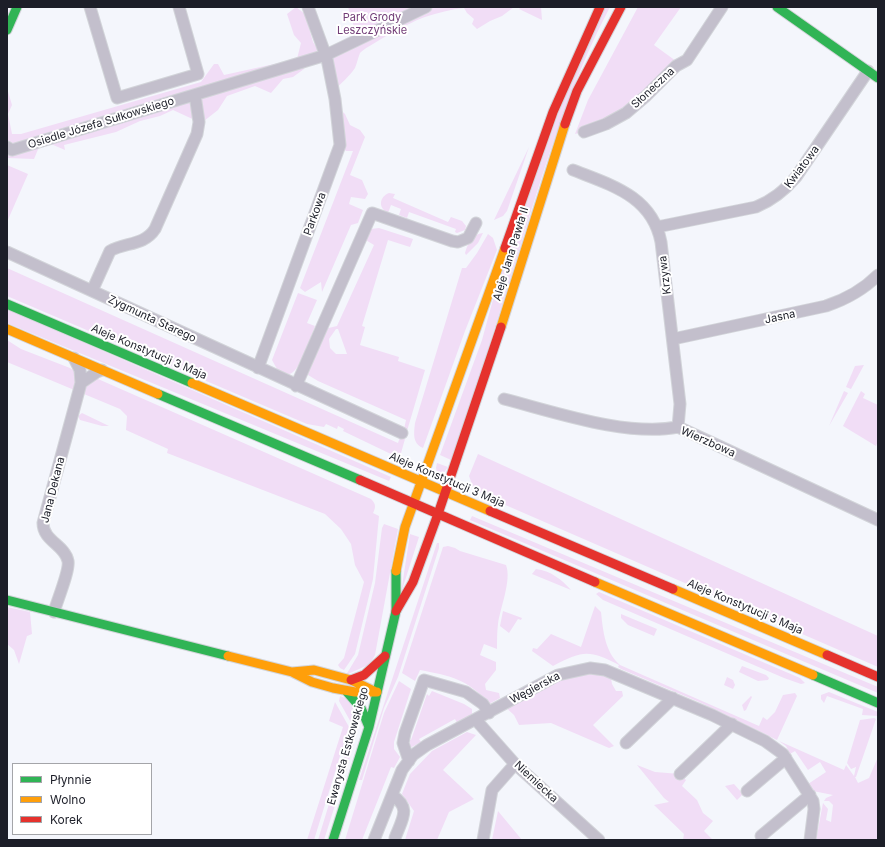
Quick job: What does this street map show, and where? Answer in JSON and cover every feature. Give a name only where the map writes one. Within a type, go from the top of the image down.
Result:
[{"type":"main road","points":[[7,30],[18,7]]},
{"type":"main road","name":"Aleje Jana Pawła II","points":[[413,503],[422,482],[553,112],[582,44],[600,7]]},
{"type":"main road","name":"Aleje Jana Pawła II","points":[[438,514],[506,312],[560,136],[577,91],[621,7]]},
{"type":"main road","points":[[777,7],[878,78]]},
{"type":"main road","name":"Aleje Konstytucji 3 Maja","points":[[7,304],[878,677]]},
{"type":"main road","points":[[7,329],[878,703]]},
{"type":"main road","name":"Ewarysta Estkowskiego","points":[[333,840],[369,727],[396,611],[395,579],[405,527],[413,503]]},
{"type":"main road","name":"Ewarysta Estkowskiego","points":[[396,611],[413,582],[438,514]]},
{"type":"main road","points":[[7,600],[292,672],[310,682],[347,692],[377,692]]},
{"type":"main road","points":[[351,680],[369,671],[385,656]]},
{"type":"main road","points":[[292,672],[314,670],[351,680],[377,692]]},
{"type":"main road","points":[[347,692],[364,710],[369,727]]},
{"type":"street","name":"Osiedle Józefa Sułkowskiego","points":[[90,7],[118,98],[198,74],[179,7]]},
{"type":"street","points":[[308,7],[326,55]]},
{"type":"street","name":"Osiedle Józefa Sułkowskiego","points":[[7,147],[12,150],[326,55],[426,7]]},
{"type":"street","name":"Słoneczna","points":[[584,132],[606,124],[626,112],[646,96],[676,66],[687,60],[722,7]]},
{"type":"street","name":"Parkowa","points":[[258,368],[340,145],[335,99],[326,55]]},
{"type":"street","name":"Kwiatowa","points":[[657,227],[756,207],[771,201],[785,190],[813,155],[868,71]]},
{"type":"street","points":[[92,291],[110,251],[138,243],[155,229],[197,134],[199,122],[195,95]]},
{"type":"street","name":"Krzywa","points":[[573,170],[625,191],[636,200],[657,227],[661,242],[680,404],[678,427]]},
{"type":"street","points":[[296,386],[372,213],[458,242],[468,238],[476,223]]},
{"type":"street","name":"Zygmunta Starego","points":[[7,252],[296,386],[402,433]]},
{"type":"street","name":"Jasna","points":[[673,339],[826,306],[851,297],[862,290],[878,275]]},
{"type":"street","name":"Jana Dekana","points":[[54,612],[68,564],[66,554],[44,533],[43,523],[81,383],[80,370],[74,358]]},
{"type":"street","points":[[81,383],[102,370]]},
{"type":"street","name":"Wierzbowa","points":[[504,399],[599,424],[663,430],[678,427],[878,520]]},
{"type":"street","name":"Węgierska","points":[[374,840],[402,770],[408,761],[427,745],[558,675],[590,668],[605,670],[673,698],[732,724],[765,741],[786,758],[810,795],[814,809],[810,840]]},
{"type":"street","points":[[408,761],[403,743],[405,733],[424,680],[466,692],[483,704],[489,713]]},
{"type":"street","points":[[626,743],[673,698]]},
{"type":"street","name":"Niemiecka","points":[[476,720],[515,764],[599,840]]},
{"type":"street","points":[[680,774],[732,724]]},
{"type":"street","points":[[747,791],[786,758]]},
{"type":"street","points":[[483,840],[492,790],[515,764]]},
{"type":"street","points":[[392,795],[404,806],[404,811],[395,838]]},
{"type":"street","points":[[761,836],[810,795]]},
{"type":"green space","points":[[296,7],[305,14],[313,42],[320,53],[308,61],[304,69],[293,77],[283,79],[271,93],[255,86],[227,96],[218,110],[204,121],[199,122],[173,110],[160,116],[140,121],[116,132],[64,145],[65,150],[51,144],[39,147],[34,159],[7,158],[7,88],[12,105],[8,114],[12,134],[21,134],[201,82],[214,64],[218,64],[224,75],[297,59],[301,43],[294,35],[287,14]]},
{"type":"green space","name":"Park Grody Leszczyńskie","points":[[348,7],[514,7],[502,16],[477,29],[472,24],[474,19],[464,8],[454,9],[425,17],[412,23],[380,40],[360,53],[355,68],[334,91],[326,55],[358,40]]},
{"type":"green space","points":[[521,7],[541,7],[542,20],[519,9]]},
{"type":"green space","points":[[605,7],[610,7],[583,64],[560,122],[479,378],[451,460],[440,455],[482,340],[498,281],[558,114],[582,56]]},
{"type":"green space","points":[[638,7],[681,7],[654,45],[680,64],[658,85],[596,128],[575,134],[588,100]]},
{"type":"green space","points":[[341,110],[345,114],[350,125],[360,130],[365,137],[350,175],[362,180],[368,194],[365,199],[351,197],[349,204],[363,210],[358,223],[351,225],[322,292],[321,282],[305,292],[300,288],[353,151],[346,151],[340,145]]},
{"type":"green space","points":[[529,147],[507,211],[503,216],[494,220]]},
{"type":"green space","points":[[7,165],[28,174],[7,222]]},
{"type":"green space","points":[[389,193],[395,194],[393,198],[448,222],[451,217],[462,221],[466,226],[465,230],[457,233],[455,232],[456,229],[409,212],[407,218],[399,215],[401,209],[391,205],[388,213],[381,206],[381,203],[383,197]]},
{"type":"green space","points":[[379,228],[413,239],[410,247],[388,240],[362,326],[365,327],[360,345],[399,357],[398,361],[425,370],[407,431],[404,429],[406,420],[318,381],[303,372],[320,330],[337,326],[374,245],[364,239],[371,229]],"holes":[[[336,329],[338,329],[347,354],[336,354],[330,348],[329,339]]]},
{"type":"green space","points":[[483,233],[478,243],[466,255],[466,249],[473,237]]},
{"type":"green space","points":[[488,234],[493,238],[497,250],[465,331],[423,448],[415,441],[415,423],[462,268],[466,268]]},
{"type":"green space","points":[[7,268],[398,443],[400,437],[405,439],[401,453],[393,455],[343,431],[344,429],[338,426],[337,429],[326,424],[324,427],[307,424],[7,296]]},
{"type":"green space","points":[[298,293],[317,300],[307,323],[315,326],[301,361],[293,372],[287,374],[277,369],[272,360]]},
{"type":"green space","points":[[7,309],[391,477],[389,481],[7,323]]},
{"type":"green space","points":[[7,340],[21,349],[70,368],[90,379],[98,379],[371,499],[375,506],[373,513],[379,516],[373,579],[355,654],[344,670],[338,665],[344,658],[364,582],[355,565],[351,544],[341,529],[325,514],[167,453],[168,449],[126,430],[127,416],[120,409],[7,362]]},
{"type":"green space","points":[[864,365],[851,389],[846,387],[855,366]]},
{"type":"green space","points":[[844,391],[848,393],[829,426]]},
{"type":"green space","points":[[861,391],[865,394],[863,398],[878,405],[878,441],[876,446],[843,426]]},
{"type":"green space","points":[[82,413],[109,426],[102,426],[80,420],[78,416]]},
{"type":"green space","points":[[478,454],[878,636],[878,667],[487,497],[473,487],[469,476]]},
{"type":"green space","points":[[437,463],[448,467],[443,474],[438,476],[436,468]]},
{"type":"green space","points":[[472,516],[878,687],[878,693],[470,520]]},
{"type":"green space","points":[[384,524],[398,529],[375,655],[370,664],[346,675],[358,655],[375,583],[382,528]]},
{"type":"green space","points":[[410,534],[419,537],[401,593]]},
{"type":"green space","points":[[437,543],[439,543],[439,548],[398,677],[384,708],[362,780],[359,780]]},
{"type":"green space","points":[[448,546],[506,565],[508,578],[499,617],[497,649],[484,644],[480,655],[496,662],[496,670],[485,684],[486,690],[499,693],[500,698],[489,704],[474,689],[450,677],[420,670],[415,681],[402,673],[443,547]]},
{"type":"green space","points":[[536,569],[555,576],[571,590],[532,574]]},
{"type":"green space","points":[[599,592],[800,678],[805,683],[801,684],[784,678],[603,600],[596,594]]},
{"type":"green space","points":[[595,606],[601,612],[604,634],[608,648],[615,660],[620,665],[759,726],[763,717],[767,720],[775,712],[783,695],[795,693],[797,696],[777,740],[699,702],[621,669],[618,667],[619,665],[600,657],[586,654],[580,655],[553,666],[532,651],[533,648],[537,649],[551,634],[581,647]]},
{"type":"green space","points":[[7,607],[30,612],[32,634],[27,636],[19,664],[14,650],[7,644]]},
{"type":"green space","points":[[503,611],[522,618],[521,620],[518,619],[509,633],[500,626]]},
{"type":"green space","points":[[621,614],[657,629],[654,636],[628,625],[621,618]]},
{"type":"green space","points":[[742,666],[766,675],[769,678],[768,680],[758,681],[739,672]]},
{"type":"green space","points":[[590,668],[611,678],[612,684],[616,691],[622,691],[623,696],[593,725],[614,746],[609,748],[551,723],[519,725],[514,715],[503,705],[558,675]]},
{"type":"green space","points":[[727,677],[733,680],[735,685],[733,689],[724,685]]},
{"type":"green space","points":[[399,681],[411,689],[394,742],[394,749],[400,757],[394,768],[391,767],[362,840],[345,840],[384,713]]},
{"type":"green space","points":[[432,691],[464,704],[472,709],[472,714],[457,723],[455,719],[419,739],[421,742],[410,748],[404,738],[411,740],[427,694],[429,696]]},
{"type":"green space","points":[[829,692],[878,712],[878,716],[862,715],[863,709],[827,696],[824,703],[821,699],[821,695]]},
{"type":"green space","points":[[340,696],[348,699],[360,722],[345,775],[339,773],[353,726],[339,701]]},
{"type":"green space","points":[[751,696],[752,697],[746,710],[744,711],[742,705]]},
{"type":"green space","points":[[335,702],[349,727],[314,840],[307,840],[343,727],[329,721]]},
{"type":"green space","points":[[876,719],[855,777],[858,783],[869,778],[878,757],[878,840],[816,840],[823,803],[828,809],[826,820],[831,822],[833,805],[829,801],[824,801],[826,798],[833,795],[813,791],[808,784],[826,772],[820,762],[808,770],[795,751],[790,754],[786,746],[779,741],[844,770],[846,765],[854,776],[856,767],[851,769],[847,763],[860,720]]},
{"type":"green space","points":[[467,732],[476,735],[443,770],[474,799],[449,812],[437,840],[405,840],[414,811],[402,794],[410,774],[432,751]]},
{"type":"green space","points":[[637,765],[655,772],[680,774],[686,780],[682,786],[697,800],[703,813],[713,821],[704,831],[713,840],[683,840],[684,834],[654,805],[669,802]]},
{"type":"green space","points":[[336,781],[342,783],[324,840],[318,840]]},
{"type":"green space","points":[[734,784],[743,794],[737,800],[725,786]]},
{"type":"green space","points":[[498,811],[522,840],[492,840]]},
{"type":"traffic: fast","points":[[7,30],[17,7]]},
{"type":"traffic: fast","points":[[777,7],[878,78]]},
{"type":"traffic: fast","points":[[7,304],[192,383]]},
{"type":"traffic: fast","points":[[158,394],[360,480]]},
{"type":"traffic: fast","points":[[333,840],[369,727],[396,611],[396,571]]},
{"type":"traffic: fast","points":[[7,600],[228,656]]},
{"type":"traffic: fast","points":[[813,675],[878,703]]},
{"type":"traffic: fast","points":[[347,692],[361,708],[369,727]]},
{"type":"traffic: slow","points":[[501,327],[565,124]]},
{"type":"traffic: slow","points":[[396,571],[405,527],[505,248]]},
{"type":"traffic: slow","points":[[7,329],[158,394]]},
{"type":"traffic: slow","points":[[192,383],[490,511]]},
{"type":"traffic: slow","points":[[595,582],[813,675]]},
{"type":"traffic: slow","points":[[673,589],[827,655]]},
{"type":"traffic: slow","points":[[228,656],[292,672],[312,682],[333,688],[355,692],[377,692]]},
{"type":"traffic: slow","points":[[292,672],[314,670],[351,680],[374,691]]},
{"type":"traffic: jam","points":[[505,248],[553,112],[600,7]]},
{"type":"traffic: jam","points":[[565,124],[577,91],[621,7]]},
{"type":"traffic: jam","points":[[396,611],[413,582],[438,514],[501,327]]},
{"type":"traffic: jam","points":[[360,480],[595,582]]},
{"type":"traffic: jam","points":[[490,511],[673,589]]},
{"type":"traffic: jam","points":[[827,655],[878,677]]},
{"type":"traffic: jam","points":[[351,680],[364,675],[385,656]]}]
